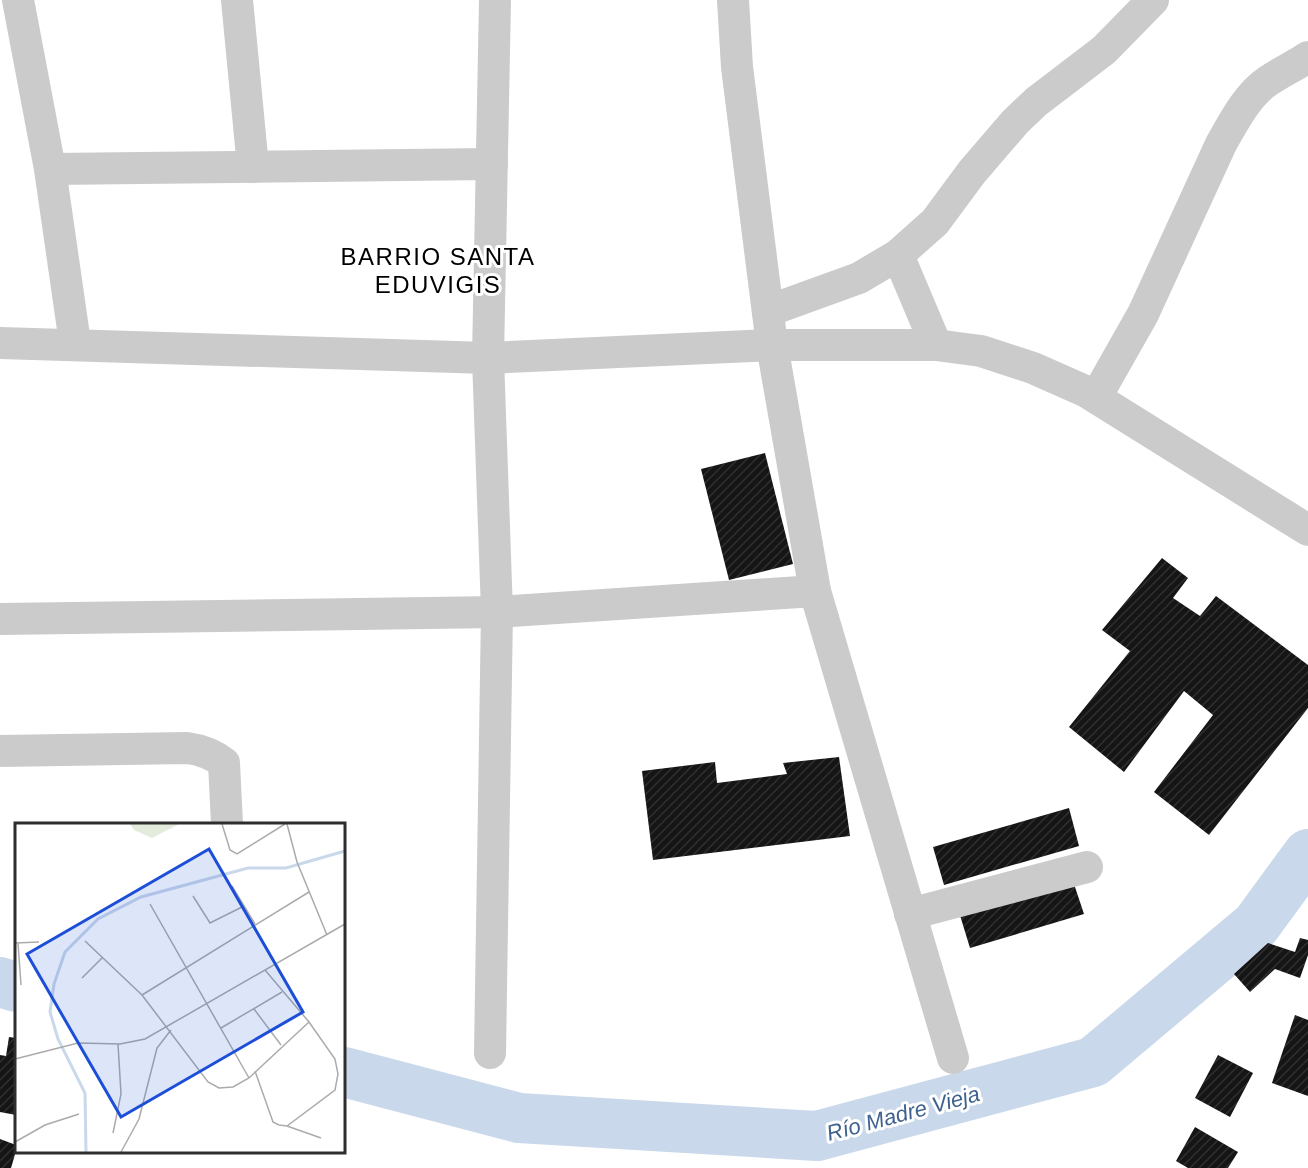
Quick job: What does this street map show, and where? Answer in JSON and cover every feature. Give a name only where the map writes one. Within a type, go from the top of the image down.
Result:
[{"type":"street","points":[[18,0],[50,169],[75,344]]},
{"type":"street","points":[[237,0],[253,167]]},
{"type":"street","points":[[490,1053],[496,612],[488,358],[495,0]]},
{"type":"street","points":[[733,0],[738,67],[772,345],[814,591],[953,1058]]},
{"type":"street","points":[[768,311],[859,278],[898,255],[935,222],[972,171],[1015,122],[1036,102],[1104,50],[1153,0]]},
{"type":"street","points":[[1096,398],[1143,314],[1221,144],[1233,123],[1248,101],[1266,82],[1308,57]]},
{"type":"street","points":[[50,169],[492,164]]},
{"type":"street","points":[[898,255],[936,345]]},
{"type":"street","points":[[0,343],[488,358],[772,345],[936,345],[981,351],[1033,368],[1096,398],[1308,530]]},
{"type":"street","points":[[0,619],[496,612],[814,591]]},
{"type":"street","points":[[0,751],[187,748],[200,750],[212,754],[224,763],[227,823]]},
{"type":"street","points":[[910,914],[1087,867]]},
{"type":"building","points":[[765,453],[793,564],[729,580],[701,469]]},
{"type":"building","points":[[1162,558],[1188,578],[1173,598],[1200,616],[1216,596],[1308,665],[1308,708],[1209,835],[1154,792],[1213,715],[1184,691],[1124,772],[1069,727],[1130,651],[1102,630]]},
{"type":"building","points":[[839,757],[850,836],[653,860],[642,771],[715,762],[717,783],[787,774],[783,763]]},
{"type":"building","points":[[1069,808],[1079,846],[944,885],[933,847]]},
{"type":"building","points":[[1072,878],[1084,914],[970,948],[959,912]]},
{"type":"building","points":[[1300,938],[1308,940],[1308,955],[1300,978],[1275,969],[1250,992],[1234,974],[1268,943],[1295,952]]},
{"type":"building","points":[[1295,1015],[1308,1020],[1308,1096],[1272,1083]]},
{"type":"building","points":[[9,1037],[15,1038],[15,1115],[0,1112],[0,1055],[6,1056]]},
{"type":"building","points":[[1218,1055],[1253,1073],[1230,1117],[1195,1098]]},
{"type":"building","points":[[1195,1127],[1238,1152],[1228,1168],[1188,1168],[1176,1161]]},
{"type":"building","points":[[0,1139],[15,1145],[15,1153],[11,1168],[0,1168]]},
{"type":"waterway","name":"Río Madre Vieja","points":[[345,1072],[519,1118],[817,1136],[1093,1062],[1256,925],[1308,854]]},
{"type":"waterway","name":"Río Madre Vieja","points":[[0,982],[15,987]]},
{"type":"district","name":"BARRIO SANTA EDUVIGIS","points":[[438,271]]}]
